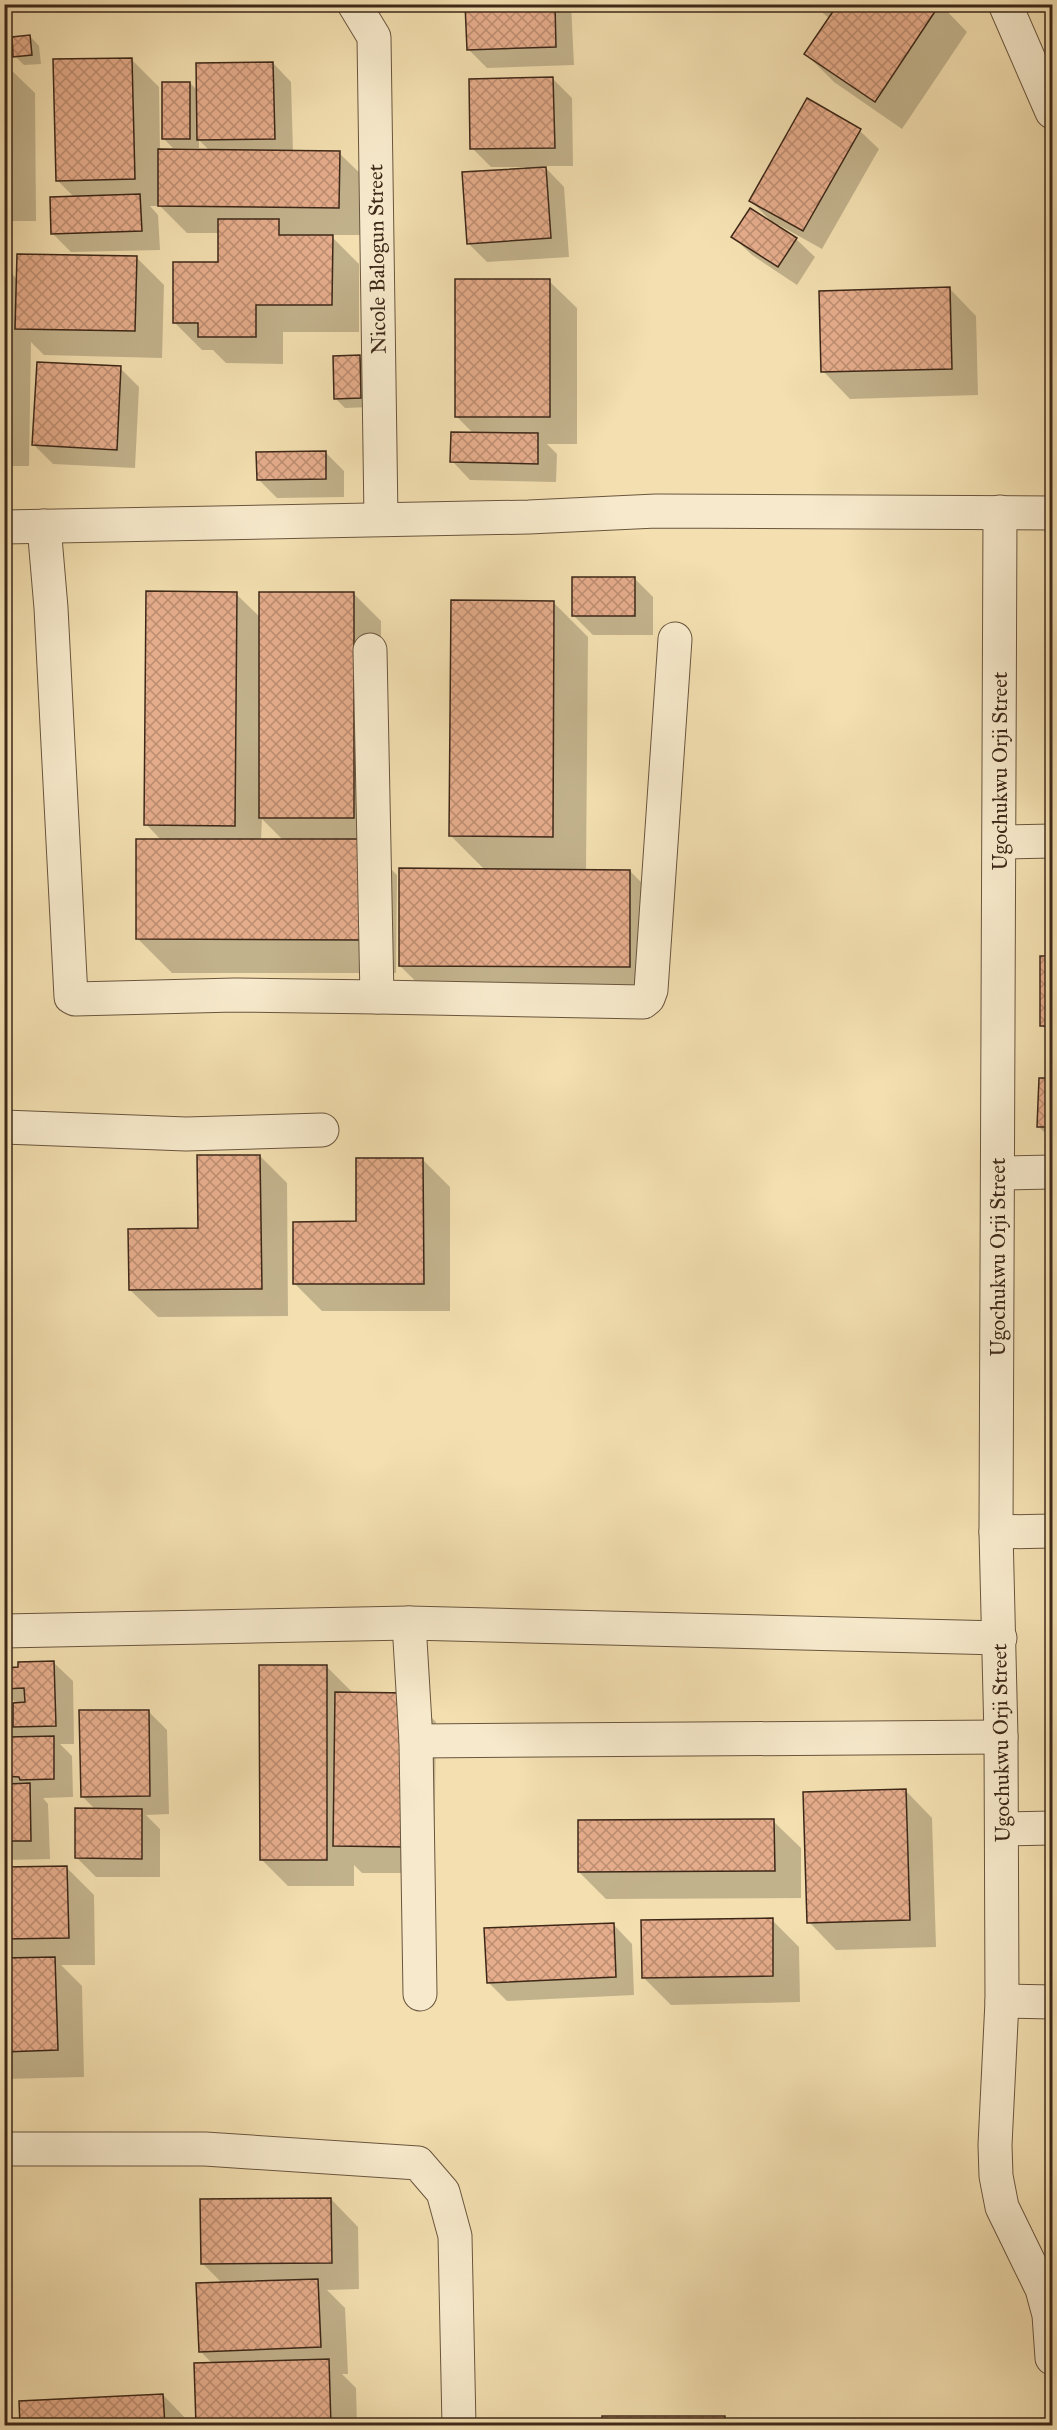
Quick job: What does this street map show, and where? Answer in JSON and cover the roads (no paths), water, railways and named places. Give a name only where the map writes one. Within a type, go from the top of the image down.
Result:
[{"type":"street","name":"Nicole Balogun Street","points":[[354,4],[374,37],[381,519]]},
{"type":"street","points":[[1005,4],[1053,112]]},
{"type":"street","points":[[4,527],[529,517],[656,511],[1053,513]]},
{"type":"street","name":"Ugochukwu Orji Street","points":[[1000,512],[996,1532],[1000,1638],[1002,2001],[995,2145],[996,2176],[1002,2207],[1042,2289],[1049,2315],[1053,2358]]},
{"type":"street","points":[[44,526],[52,619],[71,997],[75,999],[235,994],[643,1002],[648,998],[651,990],[675,639]]},
{"type":"street","points":[[370,650],[377,997]]},
{"type":"street","points":[[1000,842],[1053,841]]},
{"type":"street","points":[[4,1127],[186,1134],[322,1130]]},
{"type":"street","points":[[999,1173],[1053,1172]]},
{"type":"street","points":[[996,1532],[1053,1531]]},
{"type":"street","points":[[4,1631],[409,1623],[1000,1638]]},
{"type":"street","points":[[409,1623],[416,1741],[420,1994]]},
{"type":"street","points":[[416,1741],[1001,1737]]},
{"type":"street","points":[[1002,1828],[1053,1828]]},
{"type":"street","points":[[1002,2001],[1053,2002]]},
{"type":"street","points":[[4,2149],[205,2149],[418,2163],[443,2192],[455,2236],[459,2426]]}]
